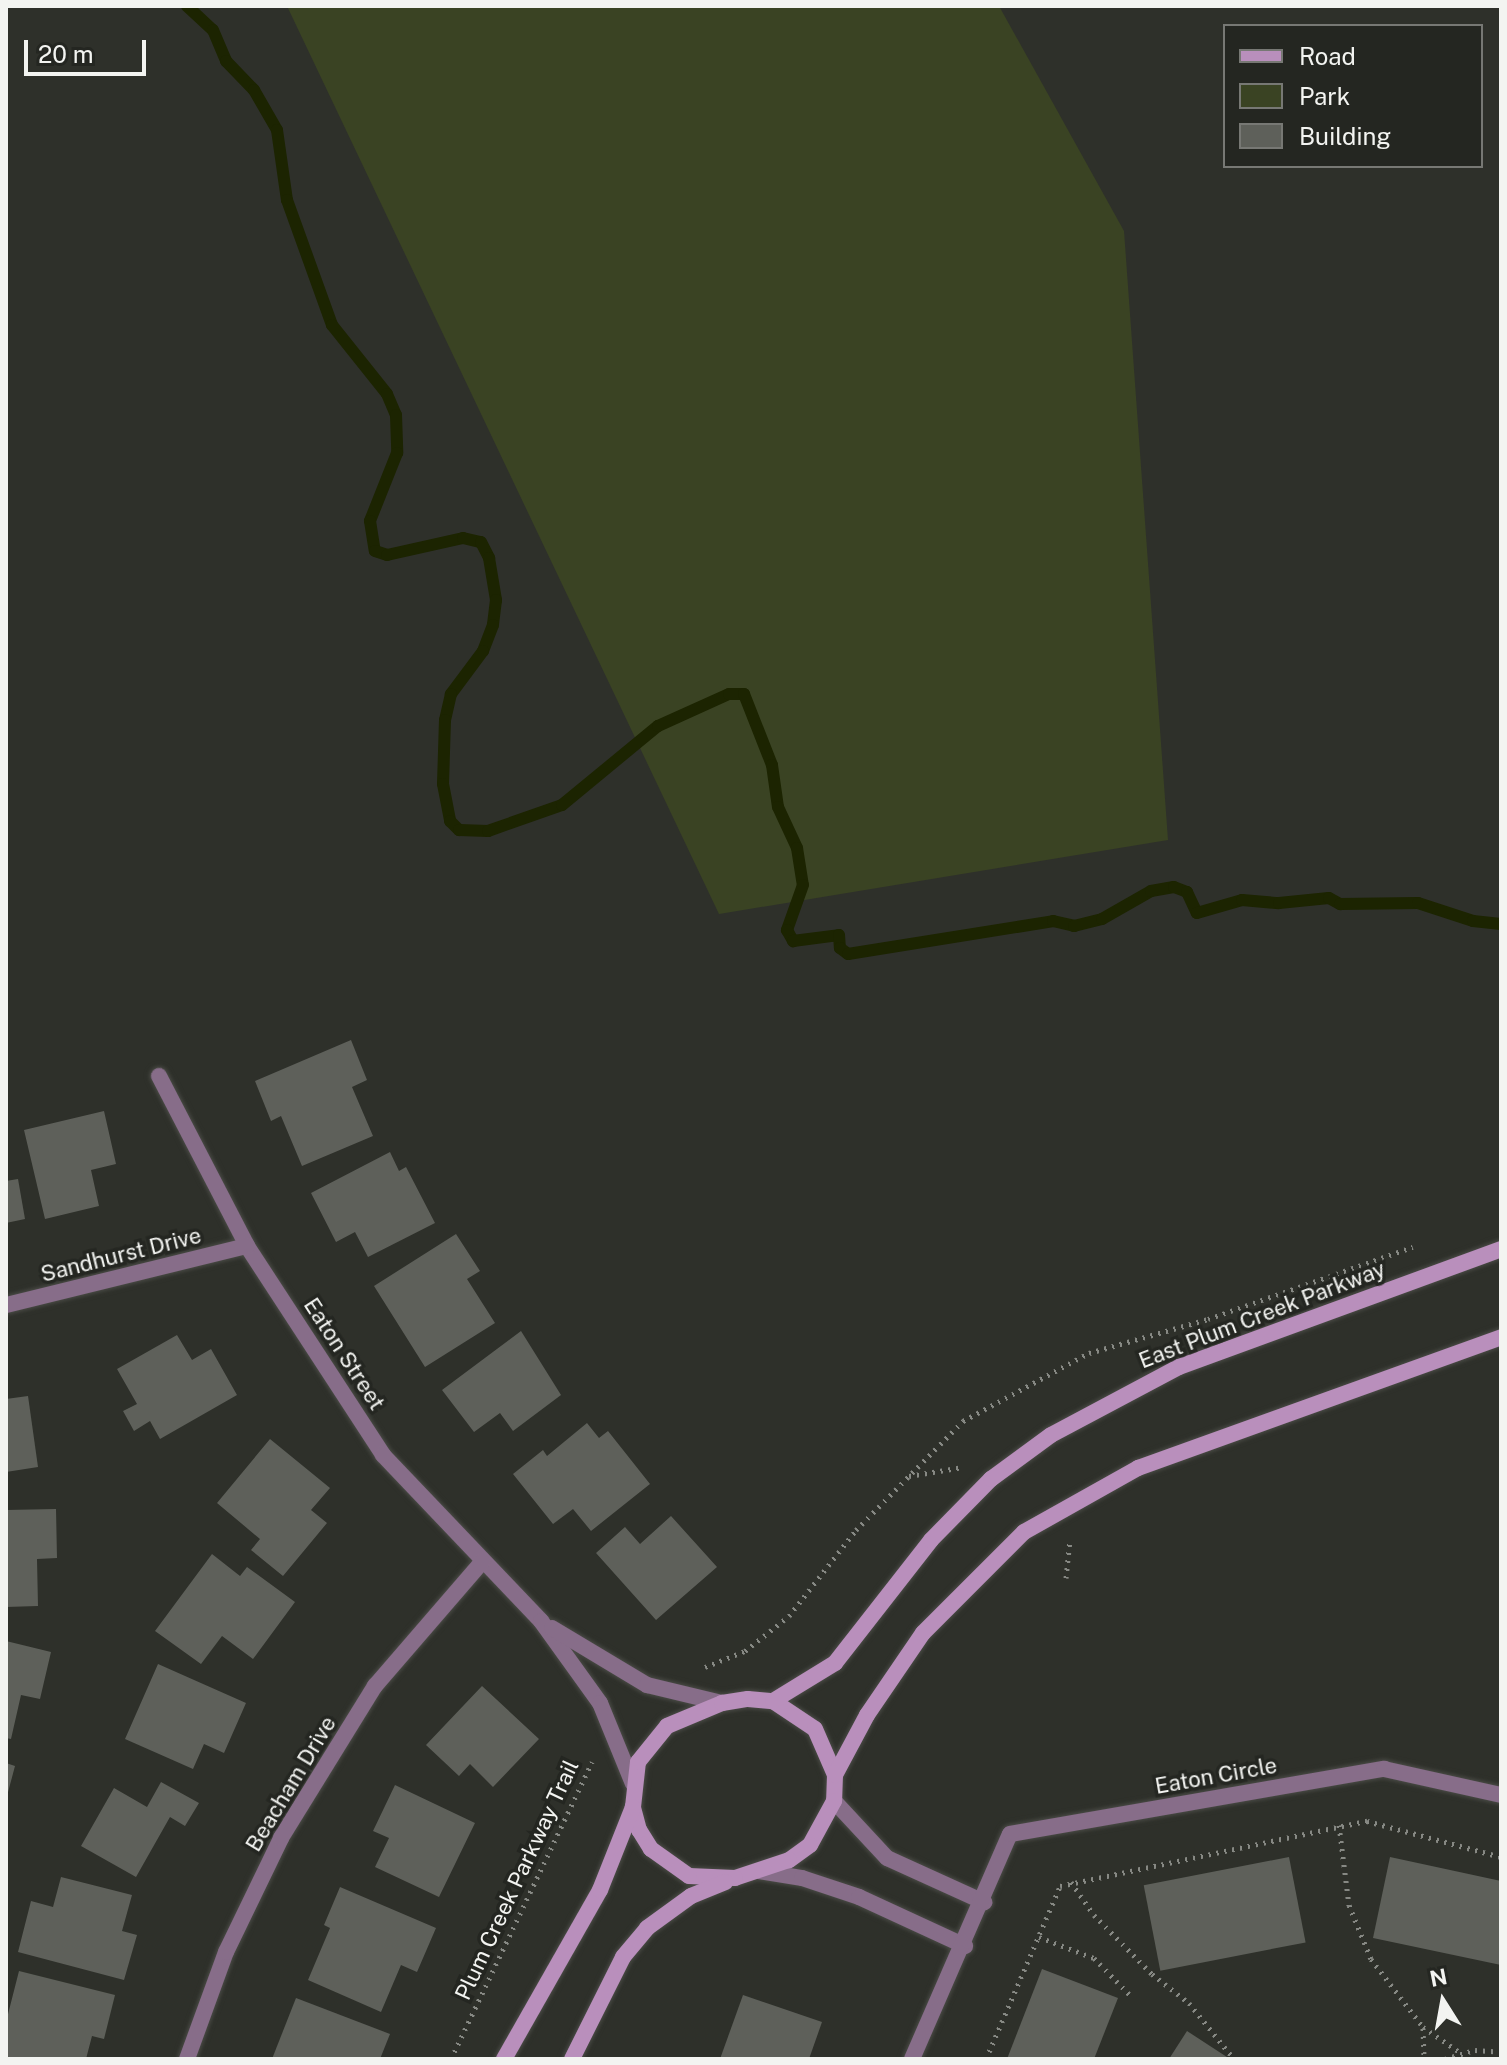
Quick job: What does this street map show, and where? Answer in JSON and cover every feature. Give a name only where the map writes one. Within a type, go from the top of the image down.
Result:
[{"type":"main road","name":"East Plum Creek Parkway","points":[[773,1701],[835,1663],[931,1540],[991,1479],[1051,1435],[1179,1367],[1501,1249]]},
{"type":"main road","points":[[835,1775],[867,1715],[923,1633],[1024,1532],[1138,1468],[1501,1337]]},
{"type":"main road","points":[[572,2059],[623,1957],[647,1928],[691,1896],[759,1871],[810,1845],[834,1801],[835,1775],[815,1729],[773,1701],[722,1703],[667,1726],[638,1762],[633,1784],[633,1807],[645,1839],[668,1865],[689,1876],[735,1878]]},
{"type":"main road","points":[[504,2059],[600,1890],[633,1807]]},
{"type":"street","name":"Eaton Street","points":[[159,1076],[247,1246],[383,1455],[541,1621],[600,1703],[633,1784]]},
{"type":"street","name":"Sandhurst Drive","points":[[6,1305],[247,1246]]},
{"type":"street","name":"Beacham Drive","points":[[187,2059],[226,1952],[281,1838],[375,1686],[482,1562]]},
{"type":"street","name":"Eaton Street","points":[[541,1621],[647,1685],[722,1703]]},
{"type":"street","name":"Eaton Circle","points":[[912,2059],[965,1946],[1010,1834],[1384,1769],[1501,1795]]},
{"type":"street","points":[[834,1801],[887,1858],[984,1902]]},
{"type":"street","points":[[759,1871],[802,1878],[859,1897],[965,1946]]},
{"type":"path","name":"Plum Creek Parkway Trail","points":[[451,2059],[576,1804],[593,1754]]},
{"type":"path","points":[[986,2059],[1060,1886],[1367,1821],[1501,1857]]},
{"type":"path","points":[[1339,1825],[1349,1905],[1371,1959],[1423,2027],[1461,2053]]},
{"type":"path","points":[[1071,1882],[1094,1915],[1152,1974],[1189,2003],[1234,2059]]},
{"type":"path","points":[[1039,1937],[1094,1958],[1131,1996]]},
{"type":"path","points":[[1423,2027],[1424,2059]]},
{"type":"path","points":[[456,2048],[460,2059]]},
{"type":"path","points":[[1445,2059],[1461,2053],[1501,2052]]},
{"type":"green space","points":[[287,6],[999,6],[1124,231],[1168,840],[719,914]]},
{"type":"building","points":[[351,1040],[367,1080],[352,1087],[373,1136],[302,1166],[281,1116],[271,1121],[255,1081]]},
{"type":"building","points":[[104,1111],[116,1164],[91,1170],[99,1206],[45,1219],[24,1130]]},
{"type":"building","points":[[390,1152],[399,1171],[406,1167],[435,1223],[368,1257],[355,1232],[336,1242],[311,1193]]},
{"type":"building","points":[[18,1179],[25,1219],[6,1223],[6,1181]]},
{"type":"building","points":[[456,1234],[480,1271],[467,1279],[495,1323],[425,1367],[374,1286]]},
{"type":"building","points":[[521,1331],[561,1395],[513,1431],[500,1413],[474,1432],[442,1390]]},
{"type":"building","points":[[177,1335],[192,1360],[211,1349],[237,1395],[160,1439],[150,1421],[134,1431],[123,1411],[137,1404],[117,1369]]},
{"type":"building","points":[[28,1396],[38,1467],[6,1472],[6,1399]]},
{"type":"building","points":[[587,1423],[599,1438],[608,1431],[650,1484],[591,1531],[573,1509],[553,1524],[513,1474],[543,1450],[547,1456]]},
{"type":"building","points":[[270,1439],[330,1488],[311,1510],[327,1523],[283,1576],[251,1550],[260,1539],[217,1503]]},
{"type":"building","points":[[56,1509],[57,1558],[37,1559],[38,1606],[6,1607],[6,1510]]},
{"type":"building","points":[[671,1516],[717,1567],[656,1620],[596,1553],[625,1527],[640,1544]]},
{"type":"building","points":[[212,1554],[240,1576],[247,1567],[295,1602],[253,1659],[222,1636],[201,1664],[155,1631]]},
{"type":"building","points":[[6,1641],[51,1652],[40,1699],[21,1695],[11,1739],[6,1738]]},
{"type":"building","points":[[158,1664],[246,1703],[224,1753],[204,1744],[193,1769],[125,1739]]},
{"type":"building","points":[[482,1686],[539,1739],[493,1787],[470,1764],[459,1776],[426,1745]]},
{"type":"building","points":[[6,1763],[15,1766],[7,1796],[6,1795]]},
{"type":"building","points":[[161,1782],[199,1803],[185,1826],[170,1817],[136,1877],[81,1846],[114,1788],[147,1807]]},
{"type":"building","points":[[395,1785],[475,1823],[439,1897],[375,1867],[389,1838],[373,1831]]},
{"type":"building","points":[[1289,1857],[1306,1942],[1160,1971],[1144,1885]]},
{"type":"building","points":[[1390,1857],[1501,1881],[1501,1965],[1373,1938]]},
{"type":"building","points":[[61,1877],[132,1895],[122,1931],[137,1935],[124,1980],[18,1952],[31,1901],[53,1907]]},
{"type":"building","points":[[340,1887],[436,1928],[417,1972],[401,1965],[381,2012],[308,1980],[330,1928],[324,1925]]},
{"type":"building","points":[[1042,1969],[1118,1998],[1094,2059],[1007,2059]]},
{"type":"building","points":[[19,1971],[115,1995],[104,2039],[92,2036],[86,2059],[6,2059],[6,2022]]},
{"type":"building","points":[[743,1995],[822,2022],[809,2059],[720,2059]]},
{"type":"building","points":[[296,1998],[390,2034],[380,2059],[272,2059]]},
{"type":"building","points":[[1187,2031],[1230,2059],[1169,2059]]},
{"type":"waterway","points":[[187,6],[213,30],[226,61],[254,90],[277,130],[287,200],[332,325],[387,394],[396,415],[397,453],[370,521],[375,551],[387,555],[463,538],[481,542],[489,558],[496,600],[493,625],[483,651],[451,694],[445,720],[443,784],[450,821],[459,830],[488,831],[562,805],[658,726],[729,694],[744,694],[772,765],[778,807],[797,848],[803,885],[787,930],[793,941],[839,935],[840,948],[848,954],[1053,921],[1074,926],[1102,919],[1151,891],[1174,887],[1187,892],[1197,913],[1242,900],[1279,903],[1329,898],[1340,904],[1418,903],[1473,921],[1501,924]]}]
